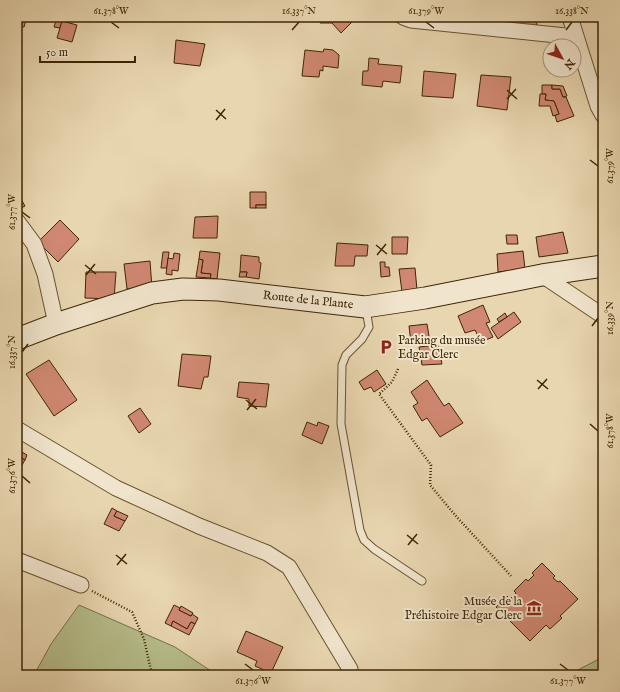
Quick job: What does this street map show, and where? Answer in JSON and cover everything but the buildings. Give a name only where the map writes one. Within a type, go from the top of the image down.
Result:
[{"type":"main road","name":"Route de la Plante","points":[[17,339],[56,324],[152,293],[183,289],[219,290],[366,306],[425,298],[542,275],[603,266]]},
{"type":"street","points":[[403,17],[411,20],[576,37]]},
{"type":"street","points":[[570,17],[598,106],[603,115]]},
{"type":"street","points":[[17,221],[34,244],[45,274],[56,324]]},
{"type":"street","points":[[542,275],[603,316]]},
{"type":"street","points":[[17,429],[116,488],[199,526],[267,553],[289,567],[350,669]]},
{"type":"street","points":[[17,560],[81,585]]},
{"type":"lane","points":[[366,306],[369,327],[362,339],[346,356],[342,365],[342,424],[360,530],[364,540],[374,550],[422,581]]},
{"type":"path","points":[[398,369],[392,382],[379,394],[431,465],[430,486],[455,516],[511,576]]},
{"type":"path","points":[[81,585],[132,612],[144,639],[152,675]]},
{"type":"green space","points":[[79,605],[175,647],[217,675],[34,675],[51,644]]},
{"type":"green space","points":[[603,657],[603,675],[564,675],[574,672]]},
{"type":"place","name":"Parking du musée Edgar Clerc","points":[[386,347]]},
{"type":"place","name":"Musée de la Préhistoire Edgar Clerc","points":[[534,608]]}]
